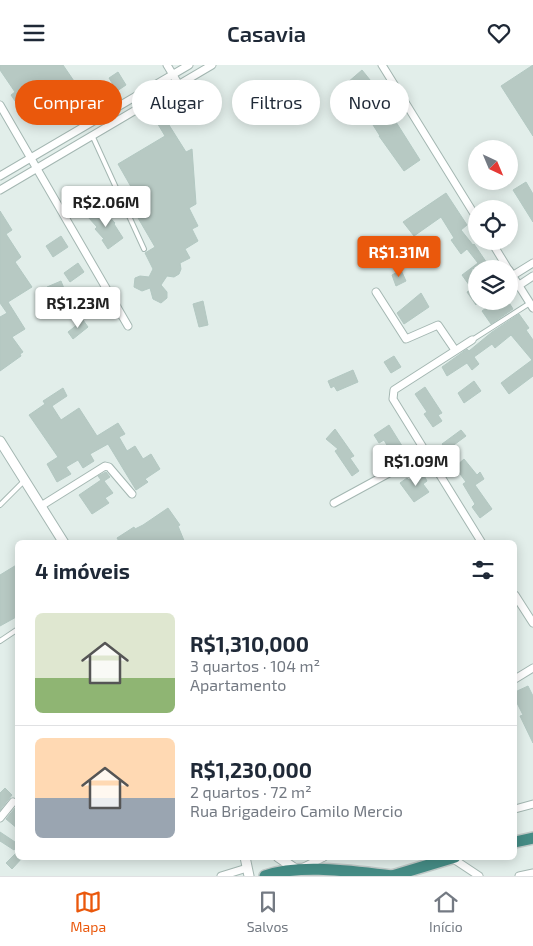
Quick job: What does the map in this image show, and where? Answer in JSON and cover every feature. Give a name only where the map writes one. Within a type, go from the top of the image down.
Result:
[{"type":"highway","points":[[517,842],[533,838]]},
{"type":"highway","points":[[266,876],[281,871],[297,870],[392,876],[447,860]]},
{"type":"street","points":[[167,65],[176,80]]},
{"type":"street","points":[[0,175],[189,65]]},
{"type":"street","points":[[187,80],[212,65]]},
{"type":"street","points":[[382,65],[468,204]]},
{"type":"street","points":[[0,105],[128,326]]},
{"type":"street","points":[[0,190],[132,112]]},
{"type":"street","points":[[518,269],[533,263]]},
{"type":"street","points":[[532,306],[518,286],[533,276]]},
{"type":"street","points":[[376,292],[406,339],[438,325],[456,350]]},
{"type":"street","points":[[472,340],[394,390],[393,399],[480,540]]},
{"type":"street","points":[[0,441],[62,540]]},
{"type":"street","points":[[334,503],[426,453]]},
{"type":"street","points":[[41,505],[105,466],[109,467],[132,494]]},
{"type":"street","points":[[517,598],[533,623]]},
{"type":"street","points":[[517,678],[533,668]]},
{"type":"street","points":[[0,818],[13,803]]},
{"type":"street","points":[[517,808],[533,804]]},
{"type":"street","points":[[282,860],[297,870],[318,860]]},
{"type":"street","points":[[457,860],[479,876]]},
{"type":"street","points":[[221,876],[248,872]]},
{"type":"street","points":[[519,876],[533,873]]},
{"type":"lane","points":[[92,135],[144,249]]},
{"type":"lane","points":[[472,340],[532,306]]},
{"type":"lane","points":[[0,505],[25,480]]},
{"type":"lane","points":[[0,641],[15,631]]},
{"type":"building","points":[[0,65],[63,65],[73,80],[15,80],[15,92],[0,70]]},
{"type":"building","points":[[533,65],[533,136],[501,86]]},
{"type":"building","points":[[362,70],[370,80],[350,80]]},
{"type":"building","points":[[118,72],[126,85],[122,88],[122,80],[110,80],[109,78]]},
{"type":"building","points":[[15,92],[15,101],[11,95]]},
{"type":"building","points":[[158,125],[169,125],[186,152],[192,149],[196,204],[189,208],[198,226],[192,229],[198,241],[185,249],[190,258],[180,263],[181,269],[179,274],[174,277],[167,276],[161,285],[167,292],[167,298],[161,303],[153,299],[150,288],[142,291],[134,287],[135,278],[140,276],[149,277],[153,269],[145,253],[155,247],[134,211],[142,206],[118,164],[165,136]]},
{"type":"building","points":[[373,125],[398,125],[420,160],[404,171]]},
{"type":"building","points":[[526,182],[533,194],[533,222],[513,190],[518,190],[518,187]]},
{"type":"building","points":[[446,193],[467,225],[461,230],[468,239],[468,250],[478,250],[485,260],[476,260],[467,249],[461,254],[451,240],[454,238],[441,217],[414,236],[403,222]]},
{"type":"building","points":[[100,207],[115,223],[123,238],[108,249],[102,240],[104,239],[95,229],[97,227],[88,217]]},
{"type":"building","points":[[0,211],[12,230],[6,234],[21,257],[15,262],[32,287],[8,302],[25,329],[12,337],[23,352],[20,354],[21,356],[0,371],[0,317],[7,313],[0,303]]},
{"type":"building","points":[[61,236],[68,247],[53,257],[46,246]]},
{"type":"building","points":[[78,263],[84,272],[70,282],[64,273]]},
{"type":"building","points":[[401,270],[406,281],[396,286],[392,275]]},
{"type":"building","points":[[468,270],[468,283],[462,275]]},
{"type":"building","points":[[61,281],[65,291],[51,297],[47,287]]},
{"type":"building","points":[[92,292],[100,305],[85,315],[80,307],[83,305],[81,300]]},
{"type":"building","points":[[421,293],[429,307],[404,324],[397,313]]},
{"type":"building","points":[[203,301],[208,325],[199,327],[193,304]]},
{"type":"building","points":[[483,310],[512,310],[491,324],[482,311]]},
{"type":"building","points":[[519,314],[529,328],[526,330],[533,340],[533,376],[509,394],[501,383],[532,360],[511,335],[495,348],[492,344],[474,357],[479,364],[472,370],[467,363],[447,376],[442,367],[467,349],[469,351],[492,332]]},
{"type":"building","points":[[83,320],[88,327],[73,339],[68,332]]},
{"type":"building","points":[[394,356],[401,367],[391,373],[384,362]]},
{"type":"building","points":[[353,370],[358,382],[337,391],[334,386],[331,388],[328,381]]},
{"type":"building","points":[[474,381],[481,391],[464,403],[458,393]]},
{"type":"building","points":[[425,387],[442,413],[438,415],[442,421],[433,427],[424,414],[427,412],[415,394]]},
{"type":"building","points":[[63,388],[67,396],[52,406],[61,420],[79,408],[97,436],[118,423],[125,434],[119,437],[127,451],[135,446],[143,459],[151,454],[160,469],[145,479],[148,482],[136,490],[108,444],[90,454],[94,461],[83,468],[78,460],[66,467],[71,474],[57,482],[47,464],[58,457],[29,415],[45,404],[43,401]]},
{"type":"building","points":[[389,425],[404,449],[393,456],[384,440],[379,443],[374,435]]},
{"type":"building","points":[[335,429],[354,456],[350,458],[359,471],[352,476],[335,451],[338,449],[326,439]]},
{"type":"building","points":[[461,430],[466,436],[447,450],[442,444]]},
{"type":"building","points":[[452,452],[458,460],[447,469],[440,460]]},
{"type":"building","points":[[464,459],[477,475],[480,472],[484,479],[475,485],[492,509],[480,518],[472,507],[475,504],[463,484],[466,482],[455,467]]},
{"type":"building","points":[[106,472],[110,477],[104,481],[113,493],[105,498],[109,503],[92,514],[79,495],[101,480],[98,476]]},
{"type":"building","points":[[422,472],[427,481],[423,484],[429,492],[414,502],[400,483]]},
{"type":"building","points":[[168,508],[180,525],[178,526],[184,540],[118,540],[117,538],[134,527],[135,529]]},
{"type":"building","points":[[15,566],[15,618],[0,626],[0,575]]},
{"type":"building","points":[[528,686],[533,696],[533,743],[520,716],[523,715],[517,703],[517,691]]},
{"type":"building","points":[[5,788],[12,795],[0,810],[0,793]]},
{"type":"building","points":[[15,808],[15,826],[6,819]]},
{"type":"building","points":[[0,832],[15,842],[15,848],[14,850],[0,841]]},
{"type":"building","points":[[15,854],[15,860],[20,860],[12,869],[6,863]]}]
